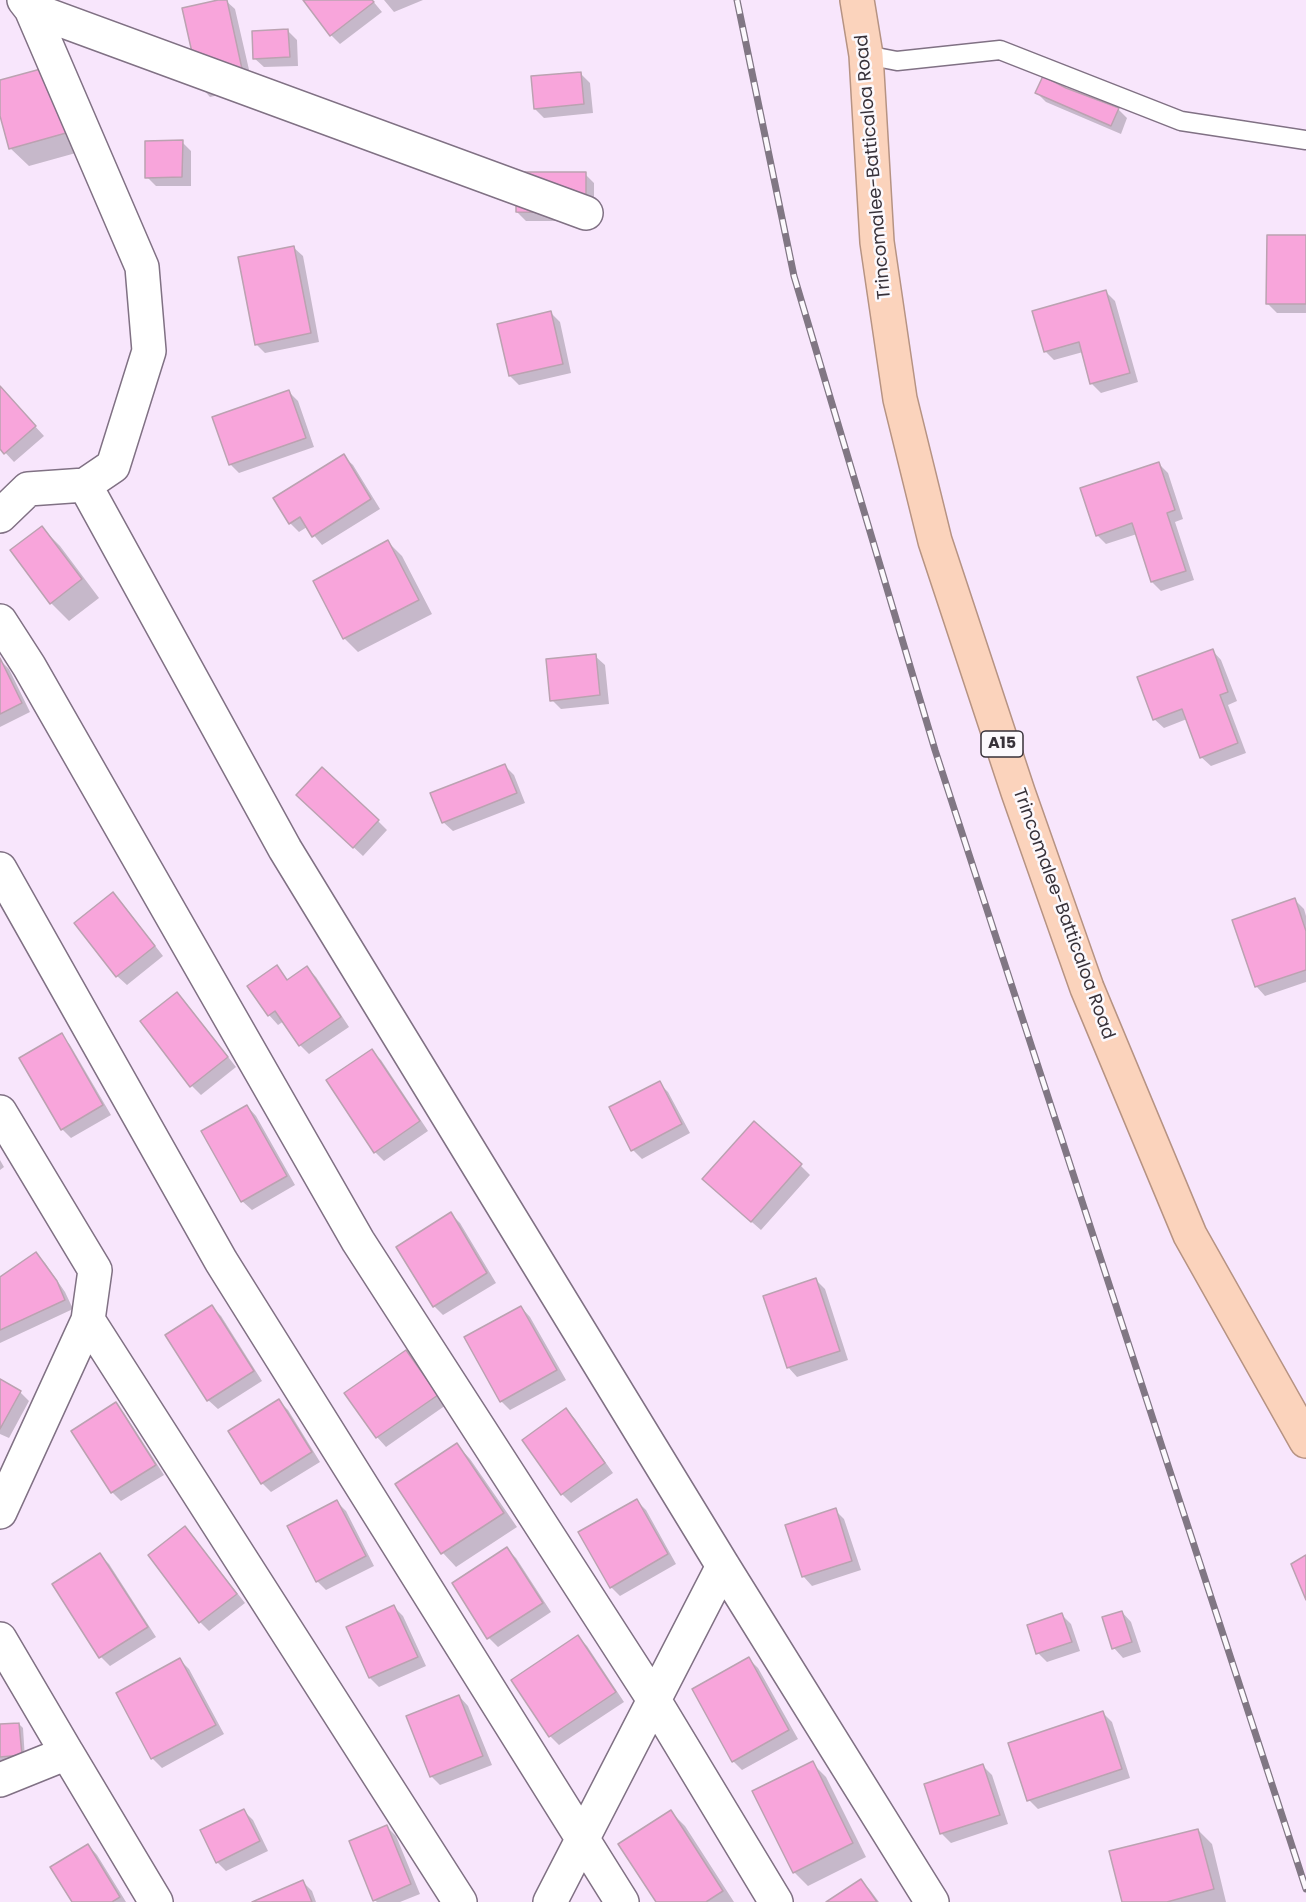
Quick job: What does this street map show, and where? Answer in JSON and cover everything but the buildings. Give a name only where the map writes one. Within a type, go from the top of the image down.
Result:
[{"type":"highway","name":"Trincomalee-Batticaloa Road","points":[[857,0],[867,55],[877,242],[900,399],[935,541],[1018,792],[1087,988],[1190,1235],[1306,1441]]},
{"type":"street","points":[[27,4],[586,213]]},
{"type":"street","points":[[0,516],[28,489],[86,485],[113,466],[149,351],[142,267],[27,4]]},
{"type":"street","points":[[86,485],[285,849],[723,1566],[932,1902]]},
{"type":"street","points":[[0,621],[29,666],[358,1241],[654,1700],[776,1902]]},
{"type":"street","points":[[0,869],[221,1261],[622,1902]]},
{"type":"street","points":[[0,1112],[95,1270],[88,1320],[0,1512]]},
{"type":"street","points":[[88,1320],[460,1902]]},
{"type":"street","points":[[550,1902],[723,1566]]},
{"type":"street","points":[[0,1639],[156,1902]]},
{"type":"street","points":[[0,1780],[67,1753]]},
{"type":"lane","points":[[867,55],[897,61],[1000,50],[1181,121],[1306,140]]},
{"type":"railway","points":[[737,0],[794,276],[935,750],[1306,1889]]}]
